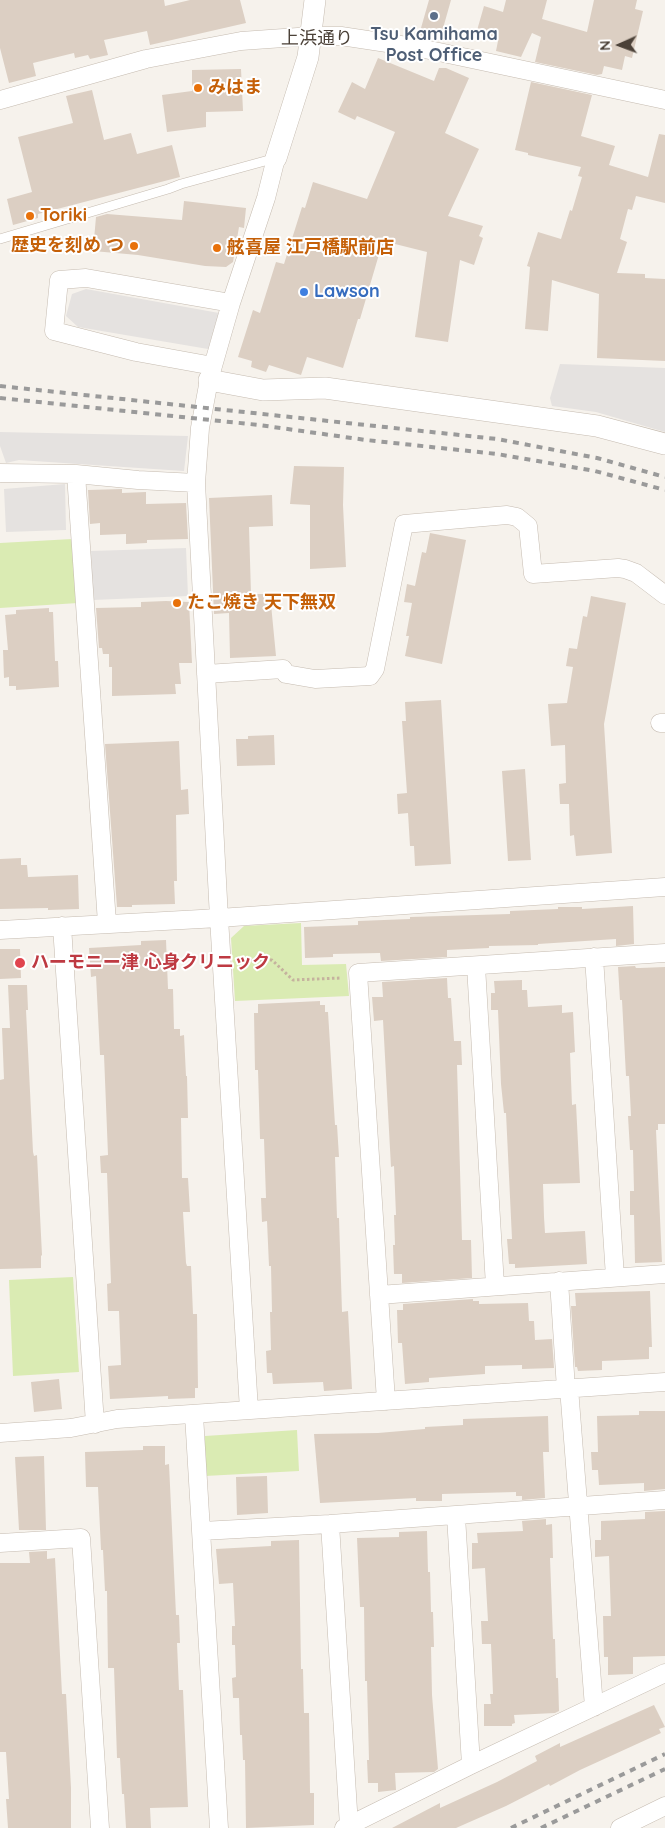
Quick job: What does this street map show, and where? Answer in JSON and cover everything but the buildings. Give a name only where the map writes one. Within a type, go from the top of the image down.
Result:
[{"type":"street","points":[[249,1410],[219,918],[196,483],[200,428],[211,373],[231,302],[266,198],[276,158],[308,57],[315,0]]},
{"type":"street","name":"上浜通り","points":[[0,100],[146,59],[240,41],[312,36],[341,36],[420,48],[665,100]]},
{"type":"street","points":[[231,302],[86,278],[59,280],[54,331],[211,373],[262,390],[325,388],[597,426],[665,444]]},
{"type":"street","points":[[0,473],[76,474],[196,483]]},
{"type":"street","points":[[76,474],[107,923]]},
{"type":"street","points":[[206,674],[283,669],[286,674],[315,679],[370,676],[376,669],[404,524],[507,515],[517,517],[528,526],[532,574],[625,569],[636,573],[665,595]]},
{"type":"street","points":[[0,930],[219,918],[665,888]]},
{"type":"street","points":[[62,926],[95,1424]]},
{"type":"street","points":[[386,1401],[358,973],[665,953]]},
{"type":"street","points":[[594,957],[615,1277]]},
{"type":"street","points":[[476,966],[495,1286]]},
{"type":"street","points":[[379,1294],[665,1274]]},
{"type":"street","points":[[559,1281],[567,1388],[579,1506],[594,1707]]},
{"type":"street","points":[[0,1433],[71,1428],[117,1419],[665,1382]]},
{"type":"street","points":[[194,1415],[220,1828]]},
{"type":"street","points":[[202,1531],[456,1516],[665,1500]]},
{"type":"street","points":[[456,1516],[471,1765]]},
{"type":"street","points":[[330,1524],[346,1827],[471,1765],[665,1674]]},
{"type":"street","points":[[0,1543],[81,1538],[100,1828]]},
{"type":"street","points":[[620,1828],[665,1806]]},
{"type":"lane","points":[[0,239],[181,184],[276,158]]},
{"type":"path","points":[[222,962],[272,960],[293,980],[358,977]]},
{"type":"green space","points":[[72,539],[78,603],[0,608],[0,543]]},
{"type":"green space","points":[[301,923],[302,965],[346,964],[349,996],[235,1001],[231,938],[244,926]]},
{"type":"green space","points":[[73,1277],[79,1372],[13,1376],[9,1280]]},
{"type":"green space","points":[[297,1430],[299,1471],[205,1476],[205,1436]]},
{"type":"shaded area","points":[[86,289],[219,313],[208,349],[78,327],[66,316],[72,294]]},
{"type":"shaded area","points":[[560,364],[665,368],[665,432],[596,412],[552,406],[550,398]]},
{"type":"shaded area","points":[[0,432],[188,436],[184,471],[19,460],[6,463],[0,446]]},
{"type":"shaded area","points":[[65,484],[66,530],[6,532],[4,489]]},
{"type":"shaded area","points":[[186,548],[188,596],[93,600],[91,551]]},
{"type":"railway","points":[[0,386],[497,439],[597,458],[665,477]]},
{"type":"railway","points":[[0,398],[259,425],[366,440],[497,454],[595,471],[665,490]]},
{"type":"railway","points":[[511,1828],[665,1754]]},
{"type":"railway","points":[[541,1828],[665,1769]]},
{"type":"place","name":"Tsu Kamihama Post Office","points":[[434,16]]},
{"type":"place","name":"みはま","points":[[198,88]]},
{"type":"place","name":"Toriki","points":[[30,216]]},
{"type":"place","name":"歴史を刻め つ","points":[[134,246]]},
{"type":"place","name":"舷喜屋 江戸橋駅前店","points":[[217,248]]},
{"type":"place","name":"Lawson","points":[[304,292]]},
{"type":"place","name":"たこ焼き 天下無双","points":[[177,603]]},
{"type":"place","name":"ハーモニー津 心身クリニック","points":[[20,963]]}]
